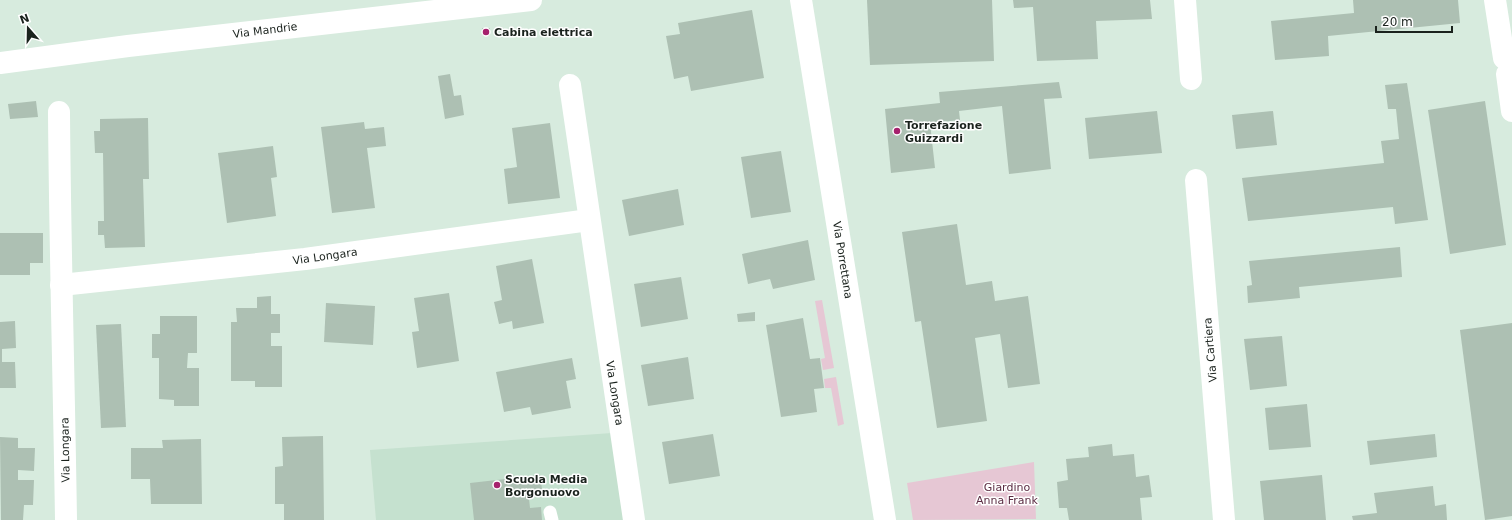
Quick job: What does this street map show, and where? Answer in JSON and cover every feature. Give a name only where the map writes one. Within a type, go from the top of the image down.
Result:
[{"type":"street","name":"Via Mandrie","points":[[0,63],[128,46],[531,0]]},
{"type":"street","name":"Via Porrettana","points":[[801,0],[885,520]]},
{"type":"street","points":[[1185,0],[1191,79]]},
{"type":"street","points":[[1495,0],[1512,111]]},
{"type":"street","name":"Via Longara","points":[[570,85],[634,520]]},
{"type":"street","name":"Via Longara","points":[[59,112],[66,520]]},
{"type":"street","name":"Via Cartiera","points":[[1196,180],[1224,520]]},
{"type":"street","name":"Via Longara","points":[[61,285],[305,259],[589,220]]},
{"type":"shaded area","name":"Scuola Media Borgonuovo","points":[[612,433],[626,520],[376,520],[370,450]]},
{"type":"green space","points":[[822,300],[834,368],[823,370],[821,359],[825,358],[815,301]]},
{"type":"green space","points":[[836,377],[844,424],[838,426],[831,388],[825,388],[824,379]]},
{"type":"green space","name":"Giardino Anna Frank","points":[[1034,462],[1036,519],[913,520],[907,483]]},
{"type":"building","points":[[867,0],[992,0],[994,61],[870,65]]},
{"type":"building","points":[[1013,0],[1150,0],[1152,19],[1096,21],[1098,59],[1037,61],[1033,7],[1014,8]]},
{"type":"building","points":[[1353,0],[1458,0],[1460,23],[1328,36],[1329,56],[1275,60],[1271,21],[1354,13]]},
{"type":"building","points":[[752,10],[764,78],[691,91],[688,76],[674,79],[666,36],[680,34],[678,23]]},
{"type":"building","name":"Cabina elettrica","points":[[482,28],[490,28],[490,35],[482,35]]},
{"type":"building","points":[[450,74],[454,96],[461,95],[464,115],[445,119],[438,76]]},
{"type":"building","points":[[1059,82],[1062,98],[1044,99],[1051,169],[1009,174],[1002,106],[959,111],[960,120],[930,123],[935,168],[891,173],[885,109],[940,103],[939,92]]},
{"type":"building","points":[[1407,83],[1428,220],[1395,224],[1393,207],[1248,221],[1242,178],[1384,163],[1381,141],[1399,139],[1396,109],[1388,109],[1385,85]]},
{"type":"building","points":[[36,101],[38,117],[10,119],[8,104]]},
{"type":"building","points":[[1485,101],[1506,245],[1450,254],[1428,110]]},
{"type":"building","points":[[1157,111],[1162,153],[1089,159],[1085,118]]},
{"type":"building","points":[[1273,111],[1277,145],[1236,149],[1232,115]]},
{"type":"building","points":[[148,118],[149,179],[143,179],[145,247],[105,248],[104,235],[98,235],[98,221],[104,221],[103,153],[95,153],[94,131],[100,131],[100,119]]},
{"type":"building","points":[[364,122],[365,129],[384,127],[386,146],[367,148],[375,208],[332,213],[321,127]]},
{"type":"building","points":[[550,123],[560,198],[508,204],[504,169],[517,167],[512,128]]},
{"type":"building","points":[[273,146],[277,177],[271,178],[276,216],[227,223],[218,153]]},
{"type":"building","points":[[781,151],[791,212],[751,218],[741,157]]},
{"type":"building","points":[[678,189],[684,225],[629,236],[622,200]]},
{"type":"building","points":[[957,224],[966,285],[992,281],[995,301],[1028,296],[1040,384],[1008,388],[1000,334],[975,338],[987,421],[937,428],[921,321],[915,322],[902,232]]},
{"type":"building","points":[[0,233],[43,233],[43,263],[30,263],[30,275],[0,275]]},
{"type":"building","points":[[808,240],[815,280],[773,289],[770,279],[748,284],[742,254]]},
{"type":"building","points":[[1400,247],[1402,277],[1299,287],[1300,298],[1248,303],[1247,286],[1252,285],[1249,261]]},
{"type":"building","points":[[532,259],[544,323],[513,329],[512,321],[499,324],[494,302],[502,300],[496,266]]},
{"type":"building","points":[[681,277],[688,319],[641,327],[634,284]]},
{"type":"building","points":[[449,293],[459,361],[417,368],[412,332],[419,331],[414,298]]},
{"type":"building","points":[[271,296],[271,314],[280,314],[280,333],[271,333],[271,346],[282,346],[282,387],[255,387],[255,381],[231,381],[231,322],[237,322],[236,308],[257,308],[257,297]]},
{"type":"building","points":[[326,303],[375,306],[373,345],[324,342]]},
{"type":"building","points":[[755,312],[755,321],[738,322],[737,314]]},
{"type":"building","points":[[160,316],[197,316],[197,353],[188,353],[187,368],[199,368],[199,406],[174,406],[174,400],[159,399],[159,358],[152,358],[152,334],[160,334]]},
{"type":"building","points":[[803,318],[810,359],[820,358],[824,388],[814,389],[817,412],[781,417],[766,325]]},
{"type":"building","points":[[15,321],[16,348],[2,349],[2,362],[15,362],[16,388],[0,388],[0,322]]},
{"type":"building","points":[[1512,323],[1512,516],[1485,520],[1460,330]]},
{"type":"building","points":[[121,324],[126,427],[101,428],[96,325]]},
{"type":"building","points":[[1282,336],[1287,386],[1250,390],[1244,339]]},
{"type":"building","points":[[688,357],[694,399],[648,406],[641,365]]},
{"type":"building","points":[[572,358],[576,379],[566,381],[571,408],[532,415],[530,407],[504,412],[496,372]]},
{"type":"building","points":[[1307,404],[1311,447],[1269,450],[1265,408]]},
{"type":"building","points":[[713,434],[720,476],[669,484],[662,442]]},
{"type":"building","points":[[1435,434],[1437,457],[1370,465],[1367,441]]},
{"type":"building","points":[[323,436],[324,520],[284,520],[284,504],[275,504],[275,467],[283,466],[282,437]]},
{"type":"building","points":[[0,437],[18,438],[18,448],[35,448],[34,471],[18,470],[18,480],[34,480],[33,505],[24,505],[23,520],[1,520]]},
{"type":"building","points":[[201,439],[202,504],[151,504],[150,479],[131,479],[131,448],[163,448],[162,440]]},
{"type":"building","points":[[1112,444],[1113,456],[1134,454],[1136,477],[1149,475],[1152,497],[1140,498],[1142,520],[1069,520],[1067,508],[1059,508],[1057,482],[1068,480],[1066,459],[1089,457],[1088,447]]},
{"type":"building","points":[[540,475],[542,489],[528,490],[530,508],[541,507],[542,520],[474,520],[470,483]]},
{"type":"building","points":[[1322,475],[1326,520],[1264,520],[1260,481]]},
{"type":"building","points":[[1433,486],[1435,506],[1446,504],[1447,520],[1353,520],[1352,516],[1377,513],[1374,493]]},
{"type":"place","name":"Cabina elettrica","points":[[486,32]]},
{"type":"place","name":"Torrefazione Guizzardi","points":[[897,131]]},
{"type":"place","name":"Scuola Media Borgonuovo","points":[[497,485]]}]
